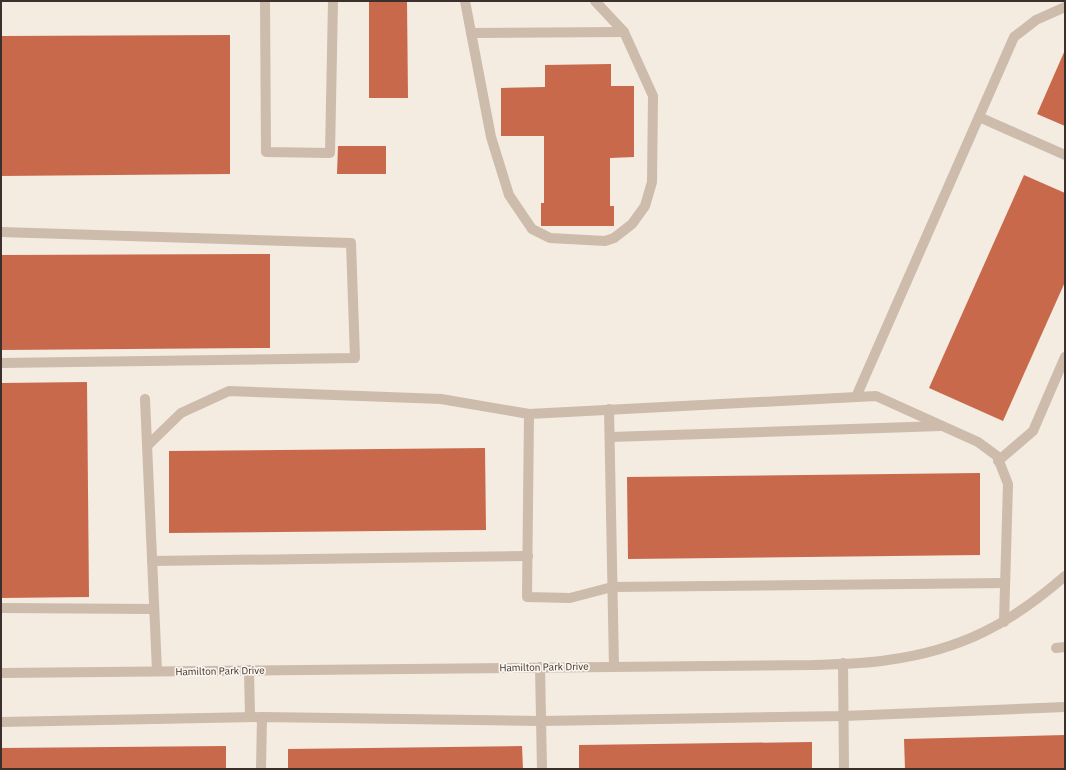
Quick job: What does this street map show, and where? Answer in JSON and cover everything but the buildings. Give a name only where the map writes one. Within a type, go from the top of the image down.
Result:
[{"type":"street","points":[[265,1],[266,152],[330,153],[333,1]]},
{"type":"street","points":[[464,1],[492,137],[509,195],[532,228],[550,238],[605,241],[614,238],[632,224],[645,206],[652,182],[653,96],[624,32],[595,1]]},
{"type":"street","points":[[856,397],[1014,38],[1036,20],[1065,7]]},
{"type":"street","points":[[471,33],[624,32]]},
{"type":"street","points":[[979,117],[1065,154]]},
{"type":"street","points":[[1,232],[351,243],[355,358],[1,363]]},
{"type":"street","points":[[998,461],[1033,431],[1065,357]]},
{"type":"street","points":[[147,446],[181,413],[229,391],[441,399],[529,414],[876,396],[978,442],[997,456],[1008,484],[1004,622]]},
{"type":"street","points":[[145,399],[157,671]]},
{"type":"street","points":[[609,409],[614,667]]},
{"type":"street","points":[[529,414],[527,597],[570,598],[612,587],[1005,583]]},
{"type":"street","points":[[610,437],[943,426]]},
{"type":"street","points":[[152,560],[528,556]]},
{"type":"street","name":"Hamilton Park Drive","points":[[1,673],[812,665],[886,660],[926,653],[952,646],[982,634],[1004,622],[1042,596],[1065,576]]},
{"type":"street","points":[[1,608],[154,609]]},
{"type":"street","points":[[843,663],[844,769]]},
{"type":"street","points":[[540,668],[542,769]]},
{"type":"street","points":[[249,670],[250,717]]},
{"type":"street","points":[[1,722],[250,717],[541,721],[844,716],[1065,707]]},
{"type":"street","points":[[261,769],[262,717]]}]
